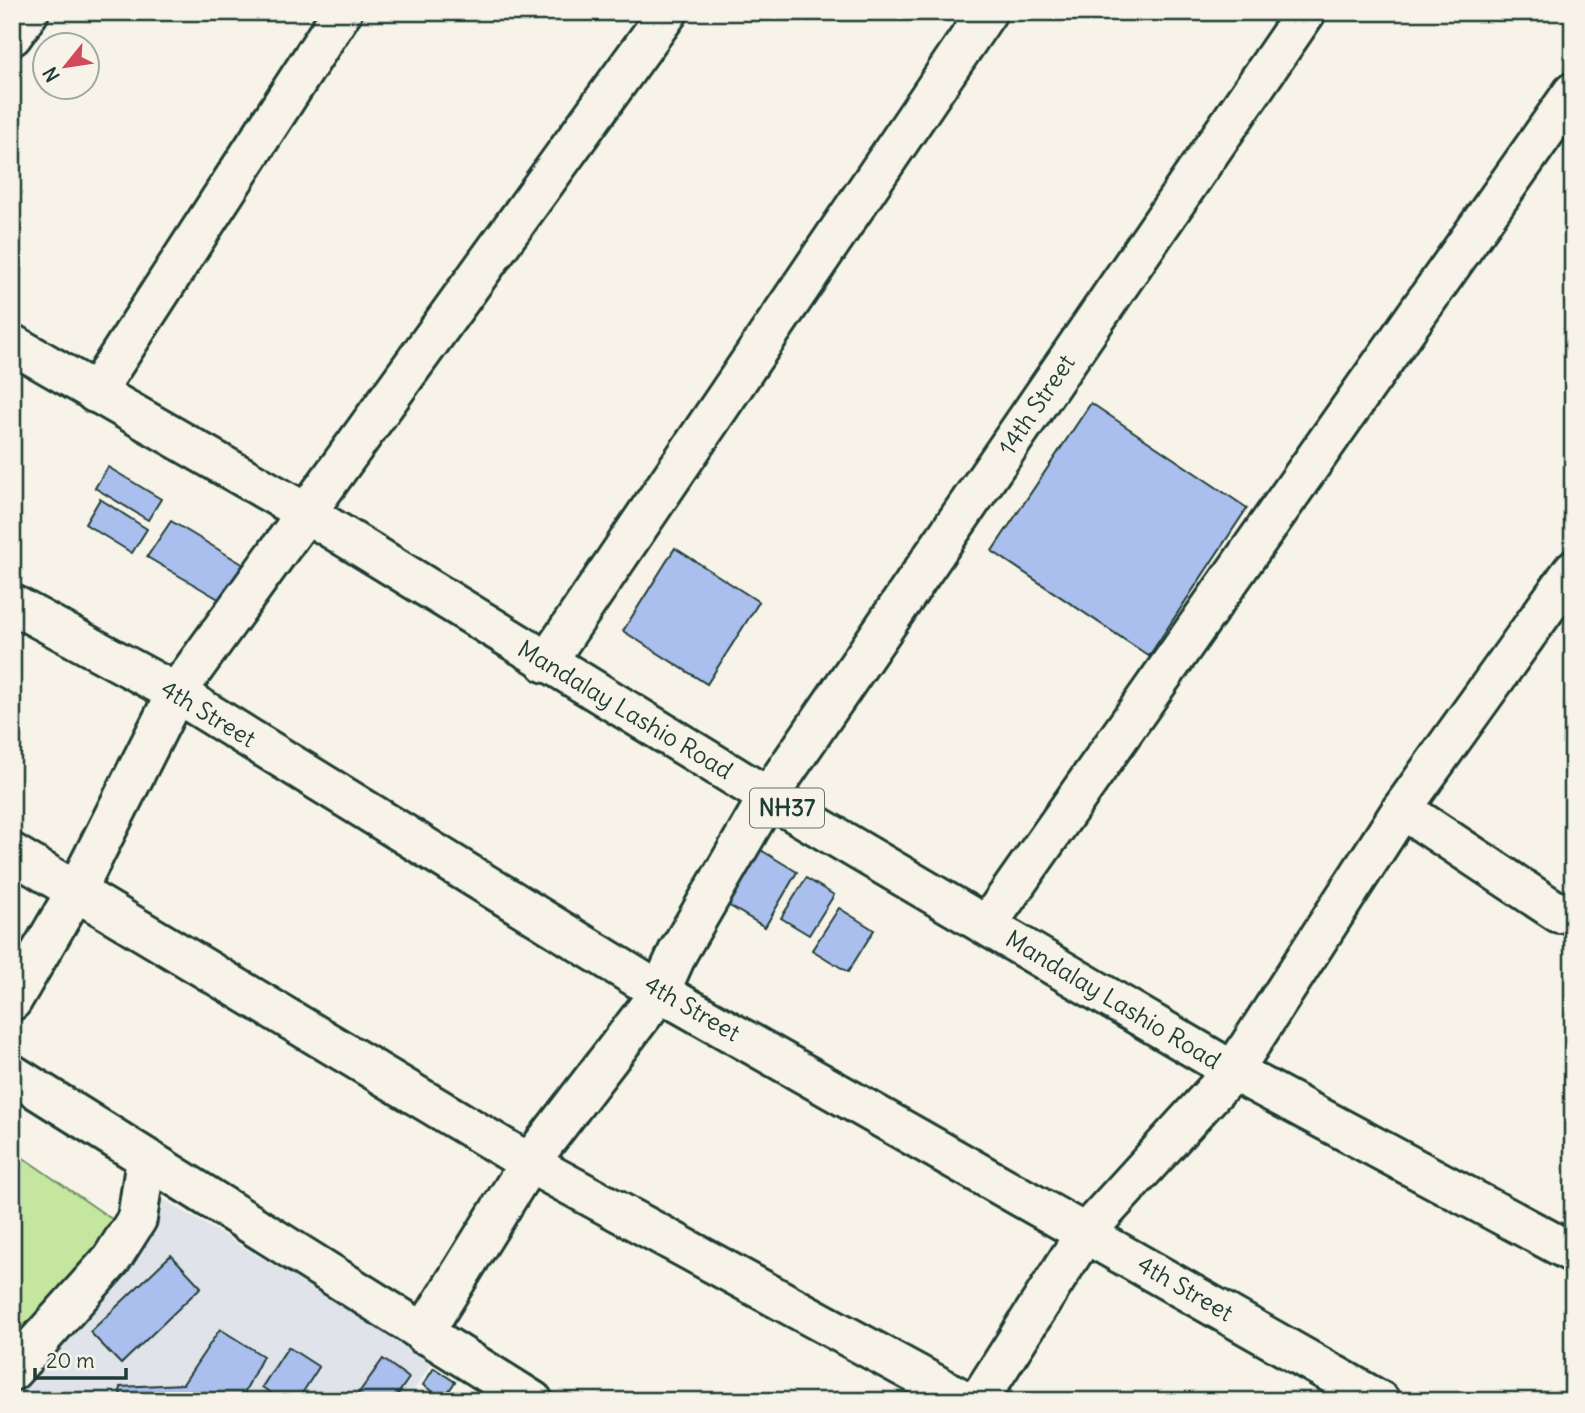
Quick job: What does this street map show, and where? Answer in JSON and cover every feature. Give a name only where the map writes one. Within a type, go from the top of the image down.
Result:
[{"type":"main road","points":[[12,36],[29,12]]},
{"type":"main road","points":[[95,393],[342,12]]},
{"type":"main road","points":[[12,1001],[76,891],[176,693],[668,12]]},
{"type":"main road","points":[[546,663],[987,12]]},
{"type":"main road","name":"14th Street","points":[[423,1334],[529,1163],[660,992],[678,952],[768,797],[1306,12]]},
{"type":"main road","points":[[987,925],[1573,92]]},
{"type":"main road","name":"Mandalay Lashio Road","points":[[12,344],[306,513],[546,663],[768,797],[1233,1071],[1573,1253]]},
{"type":"main road","points":[[978,1401],[1086,1232],[1233,1071],[1402,809],[1573,570]]},
{"type":"main road","name":"4th Street","points":[[12,604],[176,693],[660,992],[1380,1401]]},
{"type":"main road","points":[[1402,809],[1559,913]]},
{"type":"main road","points":[[12,853],[529,1163],[966,1401]]},
{"type":"main road","points":[[12,1074],[533,1401]]},
{"type":"main road","points":[[12,1371],[118,1250],[137,1219],[146,1159]]},
{"type":"shaded area","points":[[158,1196],[433,1361],[407,1401],[12,1401],[12,1379]]},
{"type":"green space","points":[[12,1150],[129,1231],[12,1379]]},
{"type":"building","points":[[1091,403],[1247,508],[1149,656],[992,551]]},
{"type":"building","points":[[108,467],[161,499],[148,520],[95,488]]},
{"type":"building","points":[[100,499],[147,529],[132,553],[85,524]]},
{"type":"building","points":[[171,521],[244,565],[222,601],[147,557]]},
{"type":"building","points":[[675,548],[759,602],[707,684],[623,631]]},
{"type":"building","points":[[756,847],[797,872],[765,927],[723,902]]},
{"type":"building","points":[[806,878],[834,895],[809,935],[781,918]]},
{"type":"building","points":[[839,908],[874,930],[848,972],[812,950]]},
{"type":"building","points":[[171,1255],[201,1287],[121,1364],[90,1332]]},
{"type":"building","points":[[220,1329],[263,1356],[240,1401],[121,1401],[120,1387],[183,1384]]},
{"type":"building","points":[[288,1347],[319,1367],[297,1401],[283,1401],[262,1387]]},
{"type":"building","points":[[383,1359],[409,1378],[393,1401],[353,1401]]},
{"type":"building","points":[[434,1368],[455,1382],[443,1399],[423,1385]]}]
